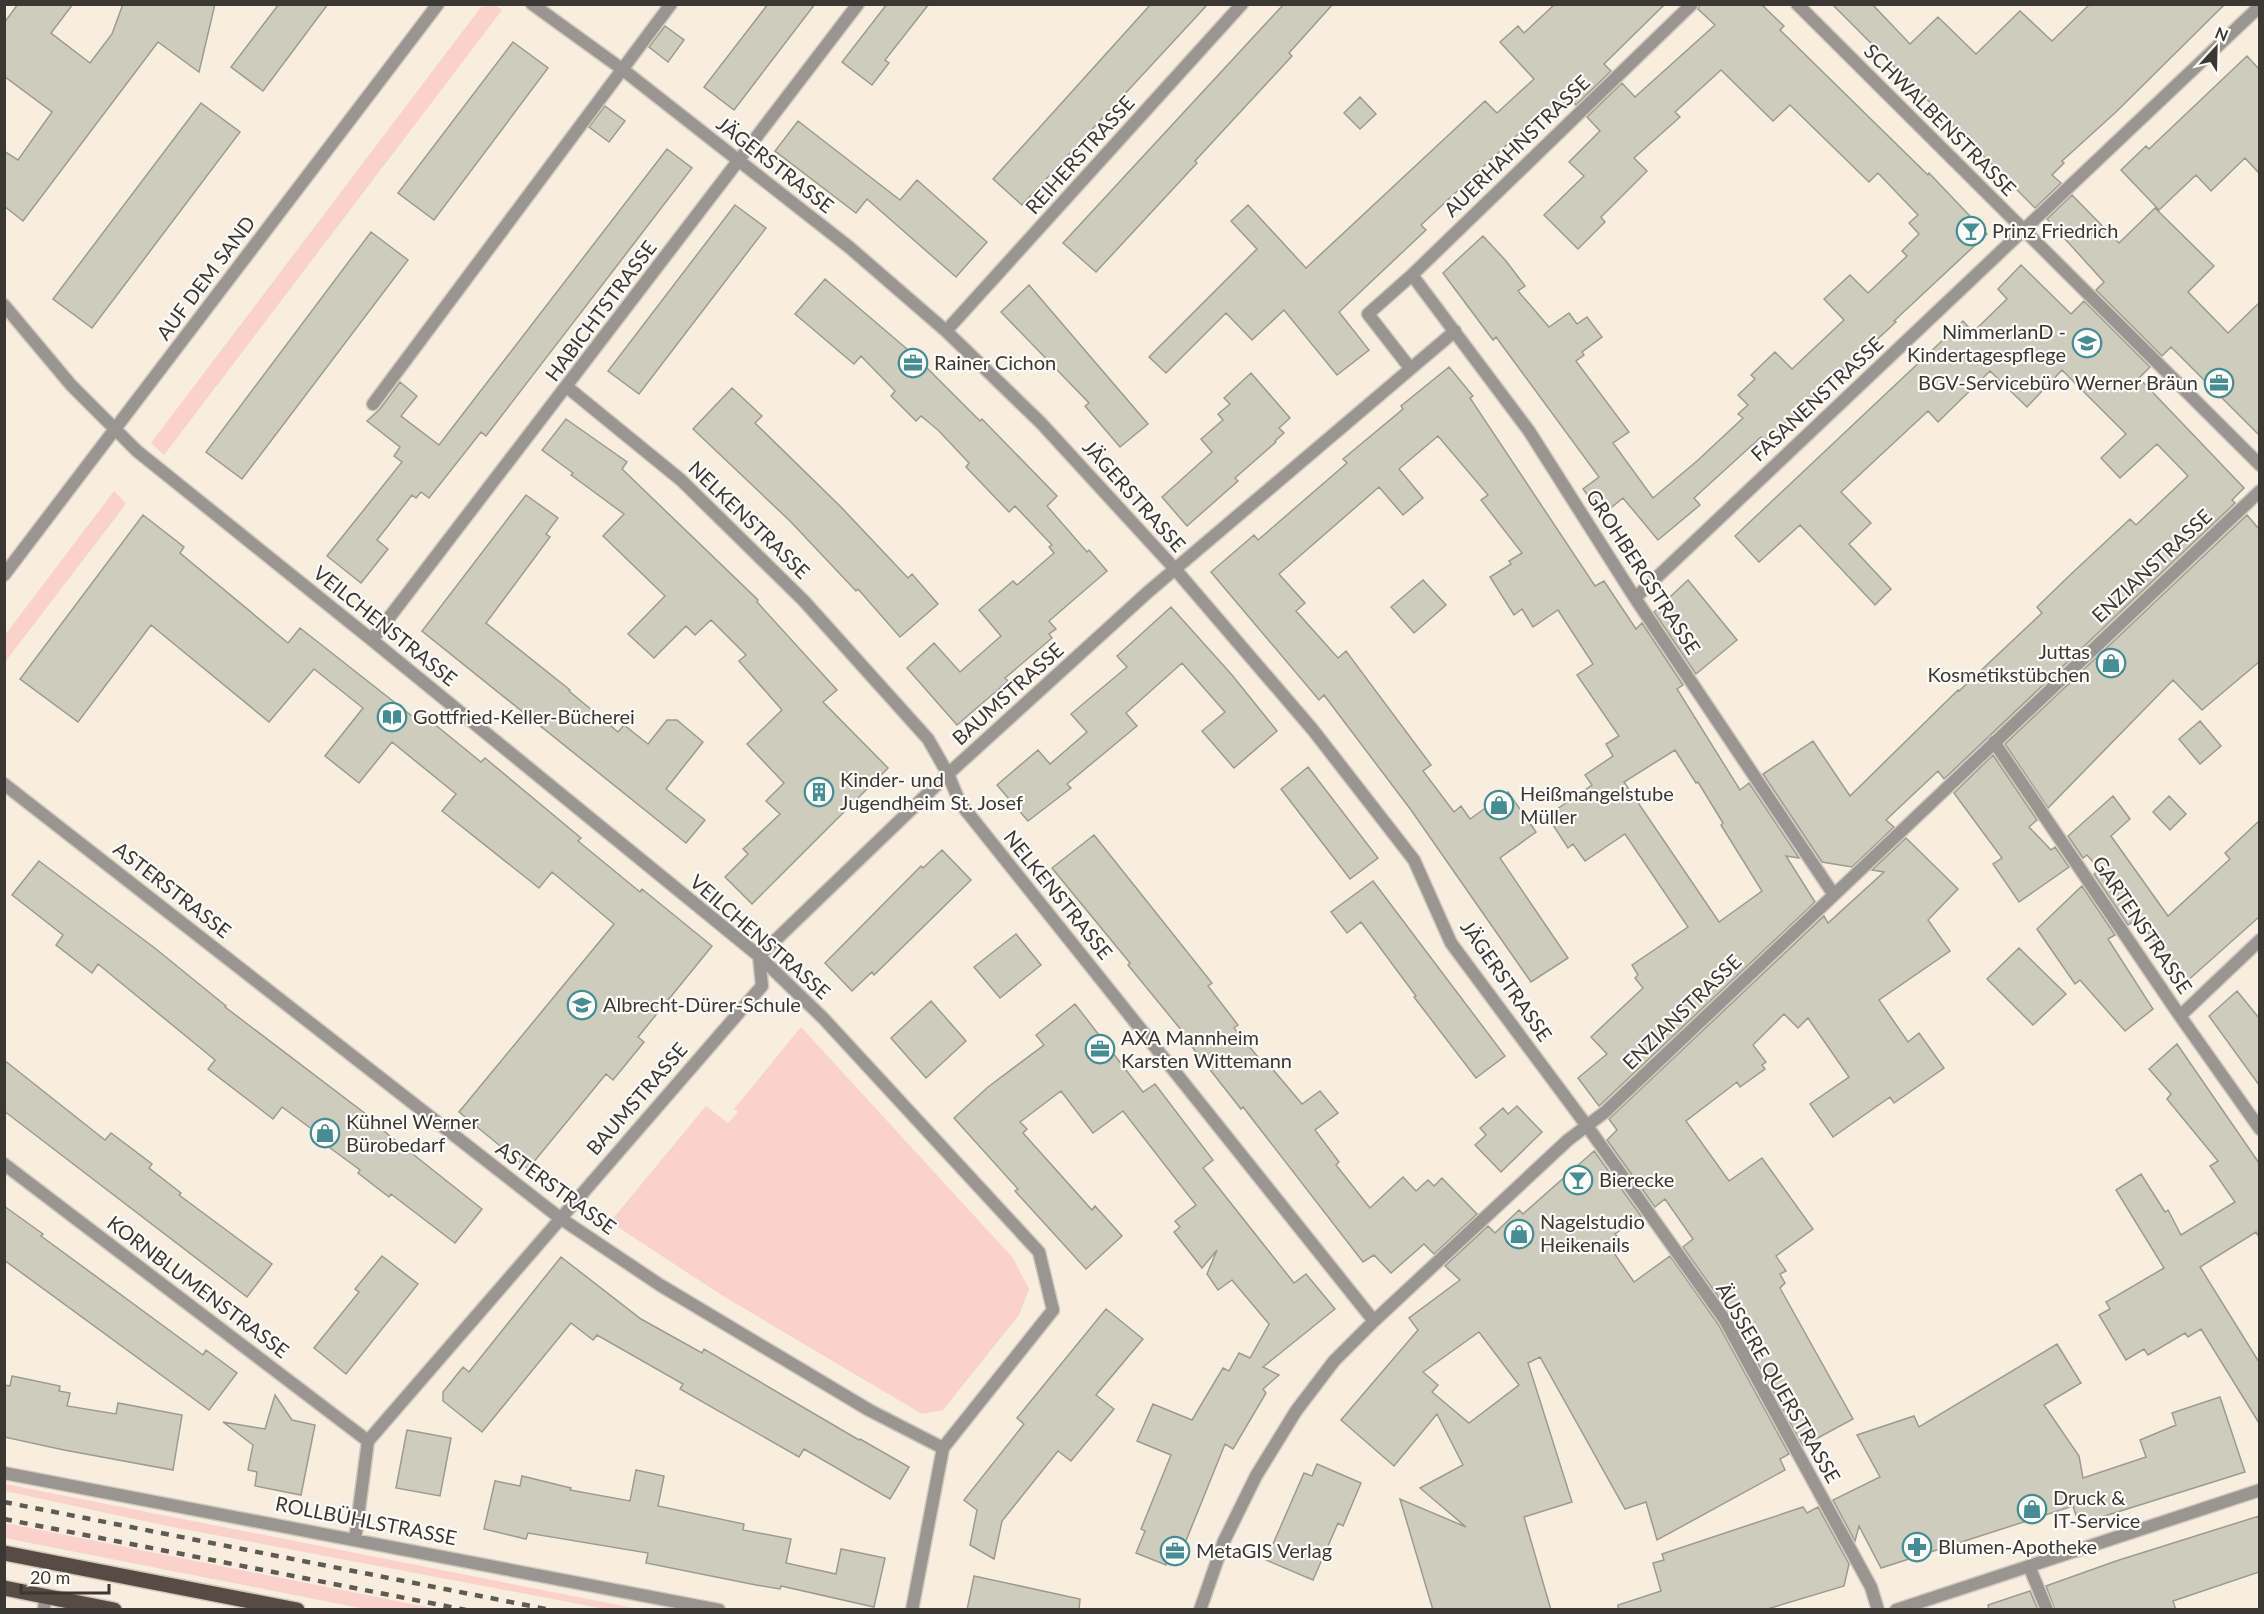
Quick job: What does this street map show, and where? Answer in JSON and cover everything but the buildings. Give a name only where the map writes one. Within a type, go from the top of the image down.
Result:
[{"type":"main road","points":[[4,1553],[297,1610]]},
{"type":"main road","points":[[4,1588],[45,1603],[114,1610]]},
{"type":"street","name":"AUF DEM SAND","points":[[4,575],[438,4]]},
{"type":"street","name":"JÄGERSTRASSE","points":[[532,4],[622,69],[849,248],[946,331],[1041,423],[1175,569],[1313,730],[1414,860],[1451,943],[1587,1126]]},
{"type":"street","points":[[373,404],[671,4]]},
{"type":"street","name":"HABICHTSTRASSE","points":[[372,640],[858,4]]},
{"type":"street","name":"REIHERSTRASSE","points":[[946,331],[1242,4]]},
{"type":"street","name":"AUERHAHNSTRASSE","points":[[1410,368],[1368,314],[1412,275],[1692,4]]},
{"type":"street","name":"SCHWALBENSTRASSE","points":[[1797,4],[2259,465]]},
{"type":"street","name":"FASANENSTRASSE","points":[[1635,598],[2259,6]]},
{"type":"street","name":"GROHBERGSTRASSE","points":[[1412,275],[1529,431],[1635,598],[1834,895]]},
{"type":"street","name":"VEILCHENSTRASSE","points":[[4,305],[70,385],[137,452],[372,640],[759,957],[823,1018],[1039,1252],[1053,1311],[942,1448],[912,1610]]},
{"type":"street","name":"BAUMSTRASSE","points":[[368,1441],[762,986],[759,957],[948,774],[1175,569],[1455,330]]},
{"type":"street","name":"NELKENSTRASSE","points":[[567,387],[681,480],[804,601],[928,739],[948,774],[960,803],[1374,1321]]},
{"type":"street","name":"ENZIANSTRASSE","points":[[1200,1610],[1224,1541],[1256,1476],[1296,1411],[1334,1361],[1568,1140],[1605,1112],[2259,491]]},
{"type":"street","name":"GARTENSTRASSE","points":[[1994,742],[2180,1017],[2259,1129]]},
{"type":"street","name":"ASTERSTRASSE","points":[[4,784],[560,1218],[660,1285],[869,1410],[942,1448]]},
{"type":"street","points":[[2180,1017],[2259,939]]},
{"type":"street","name":"ÄUSSERE QUERSTRASSE","points":[[1587,1126],[1725,1320],[1871,1587],[1878,1610]]},
{"type":"street","name":"KORNBLUMENSTRASSE","points":[[4,1164],[368,1441]]},
{"type":"street","points":[[355,1540],[368,1441]]},
{"type":"street","name":"ROLLBÜHLSTRASSE","points":[[4,1473],[719,1610]]},
{"type":"street","points":[[1896,1610],[2259,1490]]},
{"type":"street","points":[[2029,1566],[2047,1610]]},
{"type":"shaded area","points":[[495,5],[502,10],[164,455],[151,443],[481,7]]},
{"type":"shaded area","points":[[114,491],[126,504],[5,662],[5,635]]},
{"type":"shaded area","points":[[801,1027],[1013,1258],[1029,1289],[1019,1315],[943,1410],[922,1414],[723,1296],[610,1222],[706,1106],[728,1123],[738,1112],[734,1109]]},
{"type":"shaded area","points":[[5,1484],[639,1609],[605,1609],[167,1526],[5,1491]]},
{"type":"shaded area","points":[[5,1523],[437,1609],[365,1609],[5,1538]]},
{"type":"railway","points":[[4,1502],[551,1610]]},
{"type":"railway","points":[[4,1519],[466,1610]]},
{"type":"place","name":"Prinz Friedrich","points":[[1971,231]]},
{"type":"place","name":"NimmerlanD - Kindertagespflege","points":[[2087,343]]},
{"type":"place","name":"Rainer Cichon","points":[[913,363]]},
{"type":"place","name":"BGV-Servicebüro Werner Bräun","points":[[2219,383]]},
{"type":"place","name":"Juttas Kosmetikstübchen","points":[[2111,663]]},
{"type":"place","name":"Gottfried-Keller-Bücherei","points":[[392,717]]},
{"type":"place","name":"Kinder- und Jugendheim St. Josef","points":[[819,792]]},
{"type":"place","name":"Heißmangelstube Müller","points":[[1499,805]]},
{"type":"place","name":"Albrecht-Dürer-Schule","points":[[582,1005]]},
{"type":"place","name":"AXA Mannheim Karsten Wittemann","points":[[1100,1049]]},
{"type":"place","name":"Kühnel Werner Bürobedarf","points":[[325,1133]]},
{"type":"place","name":"Bierecke","points":[[1578,1180]]},
{"type":"place","name":"Nagelstudio Heikenails","points":[[1519,1234]]},
{"type":"place","name":"Druck & IT-Service","points":[[2032,1509]]},
{"type":"place","name":"Blumen-Apotheke","points":[[1917,1547]]},
{"type":"place","name":"MetaGIS Verlag","points":[[1175,1551]]}]
